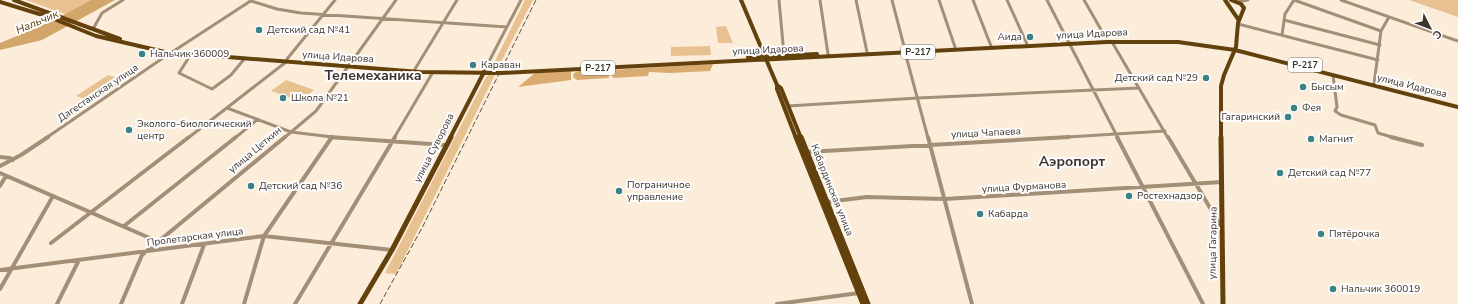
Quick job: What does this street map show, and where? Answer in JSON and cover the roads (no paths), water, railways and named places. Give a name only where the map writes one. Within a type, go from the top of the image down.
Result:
[{"type":"main road","name":"улица Идарова","points":[[14,0],[119,39],[172,52],[433,72],[484,72],[1107,40],[1141,39],[1189,41],[1235,48],[1458,106]]},
{"type":"main road","name":"Кабардинская улица","points":[[741,0],[861,293],[868,304]]},
{"type":"main road","points":[[1238,22],[1226,2],[1234,1],[1242,5],[1244,9]]},
{"type":"main road","name":"улица Идарова","points":[[0,2],[49,17],[105,38],[172,52],[287,61]]},
{"type":"main road","points":[[1230,8],[1238,10],[1244,9]]},
{"type":"main road","points":[[1238,22],[1244,9]]},
{"type":"main road","name":"улица Гагарина","points":[[1222,304],[1221,86],[1224,74],[1235,48],[1238,22]]},
{"type":"main road","name":"улица Идарова","points":[[765,58],[784,55],[905,51],[1027,44],[1178,42],[1235,48],[1333,75],[1458,106]]},
{"type":"main road","name":"улица Идарова","points":[[349,66],[484,72]]},
{"type":"main road","name":"улица Суворова","points":[[360,304],[392,250],[484,72]]},
{"type":"main road","name":"Кабардинская улица","points":[[777,85],[781,88],[807,152],[825,202]]},
{"type":"main road","name":"Кабардинская улица","points":[[861,293],[863,304]]},
{"type":"street","points":[[93,29],[102,12],[123,0]]},
{"type":"street","points":[[252,0],[277,9],[323,15],[507,27]]},
{"type":"street","name":"Дагестанская улица","points":[[0,166],[13,160],[172,52],[252,0]]},
{"type":"street","points":[[51,243],[91,211],[278,70],[287,61],[335,0]]},
{"type":"street","name":"улица Цеткин","points":[[121,304],[142,255],[316,111],[396,0]]},
{"type":"street","points":[[415,69],[457,0]]},
{"type":"street","name":"улица Суворова","points":[[484,72],[521,0]]},
{"type":"street","points":[[779,0],[784,55]]},
{"type":"street","points":[[820,0],[828,54]]},
{"type":"street","points":[[856,0],[867,52]]},
{"type":"street","points":[[892,0],[972,304]]},
{"type":"street","points":[[939,0],[955,47]]},
{"type":"street","points":[[973,0],[991,46]]},
{"type":"street","points":[[1007,0],[1027,44]]},
{"type":"street","points":[[1047,0],[1203,304]]},
{"type":"street","points":[[1084,0],[1107,40]]},
{"type":"street","points":[[1234,1],[1248,0],[1244,9]]},
{"type":"street","points":[[1282,35],[1284,20],[1288,8],[1294,0],[1381,31]]},
{"type":"street","points":[[1341,0],[1458,42]]},
{"type":"street","points":[[1374,84],[1381,31],[1389,17]]},
{"type":"street","points":[[1284,20],[1380,45]]},
{"type":"street","points":[[1238,22],[1378,60]]},
{"type":"street","points":[[1112,42],[1218,224],[1222,228]]},
{"type":"street","points":[[191,54],[179,73],[212,89],[231,75],[245,58]]},
{"type":"street","points":[[295,304],[433,72]]},
{"type":"street","points":[[1333,75],[1337,107],[1335,111],[1341,115],[1374,125],[1377,127],[1378,133],[1422,145]]},
{"type":"street","points":[[788,106],[1093,89],[1139,88]]},
{"type":"street","points":[[227,108],[291,132],[445,145]]},
{"type":"street","points":[[124,226],[258,119]]},
{"type":"street","name":"улица Чапаева","points":[[807,152],[1165,131]]},
{"type":"street","points":[[244,304],[264,236],[332,136]]},
{"type":"street","points":[[0,157],[10,158],[13,160]]},
{"type":"street","points":[[0,173],[91,211],[159,242]]},
{"type":"street","points":[[0,186],[6,176]]},
{"type":"street","name":"улица Фурманова","points":[[825,202],[867,197],[945,200],[1222,182]]},
{"type":"street","points":[[0,289],[53,196]]},
{"type":"street","name":"Пролетарская улица","points":[[0,270],[204,245],[264,236],[392,250]]},
{"type":"street","points":[[182,304],[204,245]]},
{"type":"street","points":[[57,304],[79,260]]},
{"type":"street","points":[[777,304],[861,293]]},
{"type":"railway","points":[[380,304],[422,228],[536,0]]},
{"type":"place","name":"Детский сад №41","points":[[259,30]]},
{"type":"place","name":"Аида","points":[[1030,37]]},
{"type":"place","name":"Нальчик 360009","points":[[142,54]]},
{"type":"place","name":"Караван","points":[[473,65]]},
{"type":"place","name":"Детский сад №29","points":[[1206,78]]},
{"type":"place","name":"Бысым","points":[[1303,87]]},
{"type":"place","name":"Школа №21","points":[[283,98]]},
{"type":"place","name":"Фея","points":[[1294,108]]},
{"type":"place","name":"Гагаринский","points":[[1288,117]]},
{"type":"place","name":"Эколого-биологический центр","points":[[129,130]]},
{"type":"place","name":"Магнит","points":[[1311,139]]},
{"type":"place","name":"Детский сад №77","points":[[1280,173]]},
{"type":"place","name":"Детский сад №36","points":[[251,186]]},
{"type":"place","name":"Пограничное управление","points":[[619,191]]},
{"type":"place","name":"Ростехнадзор","points":[[1129,196]]},
{"type":"place","name":"Кабарда","points":[[980,214]]},
{"type":"place","name":"Пятёрочка","points":[[1321,234]]},
{"type":"place","name":"Нальчик 360019","points":[[1333,289]]},
{"type":"district","name":"Телемеханика","points":[[373,75]]},
{"type":"district","name":"Аэропорт","points":[[1072,161]]},
{"type":"water label","name":"Нальчик","points":[[37,22]]}]
